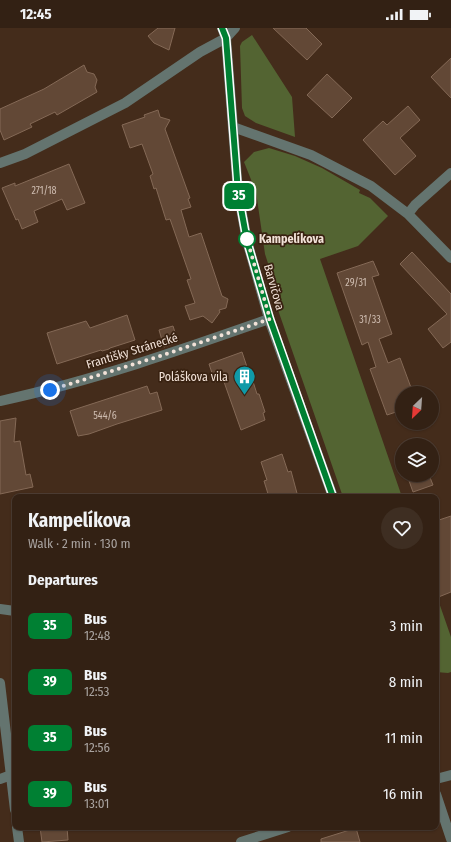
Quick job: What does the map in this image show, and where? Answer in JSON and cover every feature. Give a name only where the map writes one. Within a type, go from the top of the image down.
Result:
[{"type":"street","name":"Barvičova","points":[[222,28],[226,38],[238,192],[247,241],[270,319],[332,494]]},
{"type":"street","points":[[0,163],[25,154],[125,103],[200,52],[226,38],[235,28]]},
{"type":"street","points":[[232,127],[311,154],[371,186],[408,214],[451,258]]},
{"type":"street","points":[[408,214],[415,205],[451,173]]},
{"type":"street","name":"Františky Stránecké","points":[[0,401],[50,390],[150,360],[270,319]]},
{"type":"street","points":[[0,610],[12,612]]},
{"type":"street","points":[[0,682],[12,783]]},
{"type":"street","points":[[0,779],[11,774]]},
{"type":"street","points":[[439,778],[451,774]]},
{"type":"street","points":[[439,803],[451,840]]},
{"type":"street","points":[[17,830],[19,842]]},
{"type":"street","points":[[241,842],[279,830]]},
{"type":"green space","points":[[252,35],[292,97],[295,137],[256,123],[245,116],[242,108],[240,46],[242,42]]},
{"type":"green space","points":[[269,148],[295,156],[322,168],[360,190],[359,193],[370,198],[388,216],[358,246],[320,259],[395,477],[395,482],[397,482],[401,494],[342,494],[277,307],[282,307],[265,254],[256,192],[244,162],[254,152]]},
{"type":"green space","points":[[439,603],[451,637],[451,672],[439,672]]},
{"type":"building","points":[[158,28],[175,28],[169,50],[154,43],[148,36]]},
{"type":"building","points":[[273,28],[306,28],[322,44],[307,60]]},
{"type":"building","points":[[451,58],[451,98],[431,77]]},
{"type":"building","points":[[84,65],[87,72],[94,74],[97,80],[95,87],[97,92],[57,115],[55,112],[30,124],[32,127],[4,140],[0,130],[0,109],[44,89]]},
{"type":"building","points":[[327,74],[352,98],[332,118],[307,95]]},
{"type":"building","points":[[408,106],[420,120],[400,138],[416,156],[395,175],[363,140],[383,121],[387,125]]},
{"type":"building","points":[[158,110],[160,117],[170,120],[165,129],[190,198],[188,199],[191,207],[181,210],[189,237],[201,233],[222,296],[228,299],[226,308],[219,310],[220,312],[212,323],[203,316],[190,320],[185,306],[195,303],[187,280],[191,279],[170,219],[166,220],[156,188],[154,189],[150,176],[153,174],[142,144],[130,148],[122,125],[145,117],[144,115]]},
{"type":"building","points":[[69,164],[85,203],[67,210],[62,199],[34,211],[38,222],[22,229],[18,219],[16,220],[2,188],[15,183],[15,186]]},
{"type":"building","points":[[412,252],[451,294],[451,342],[443,348],[428,329],[447,314],[400,264]]},
{"type":"building","points":[[373,261],[379,275],[372,277],[392,334],[379,339],[388,363],[400,358],[410,386],[395,386],[395,412],[387,415],[370,369],[376,367],[368,342],[362,345],[337,273]]},
{"type":"building","points":[[127,315],[135,340],[57,364],[47,333],[86,321],[90,328]]},
{"type":"building","points":[[173,326],[178,342],[164,347],[159,330]]},
{"type":"building","points":[[242,352],[257,394],[259,394],[265,412],[263,413],[265,420],[241,430],[223,379],[215,382],[209,364]]},
{"type":"building","points":[[147,386],[150,394],[157,392],[162,410],[89,434],[78,436],[70,411]]},
{"type":"building","points":[[16,418],[14,442],[20,441],[26,475],[30,474],[33,487],[0,494],[0,421]]},
{"type":"building","points":[[282,454],[288,472],[291,471],[297,494],[268,494],[264,481],[267,480],[261,462]]},
{"type":"building","points":[[409,482],[432,482],[433,485],[413,492]]},
{"type":"building","points":[[451,516],[451,592],[439,597],[439,520]]},
{"type":"building","points":[[40,830],[67,830],[68,840],[42,842]]},
{"type":"building","points":[[350,830],[357,830],[360,842],[321,842],[321,839]]},
{"type":"bus line","name":"35","points":[[222,28],[226,38],[238,192],[247,241],[270,319],[332,494]]},
{"type":"place","name":"Kampelíkova","points":[[247,239]]},
{"type":"place","name":"Poláškova vila","points":[[244,396]]},
{"type":"route","points":[[50,390],[157,357],[270,319],[247,239]]}]
